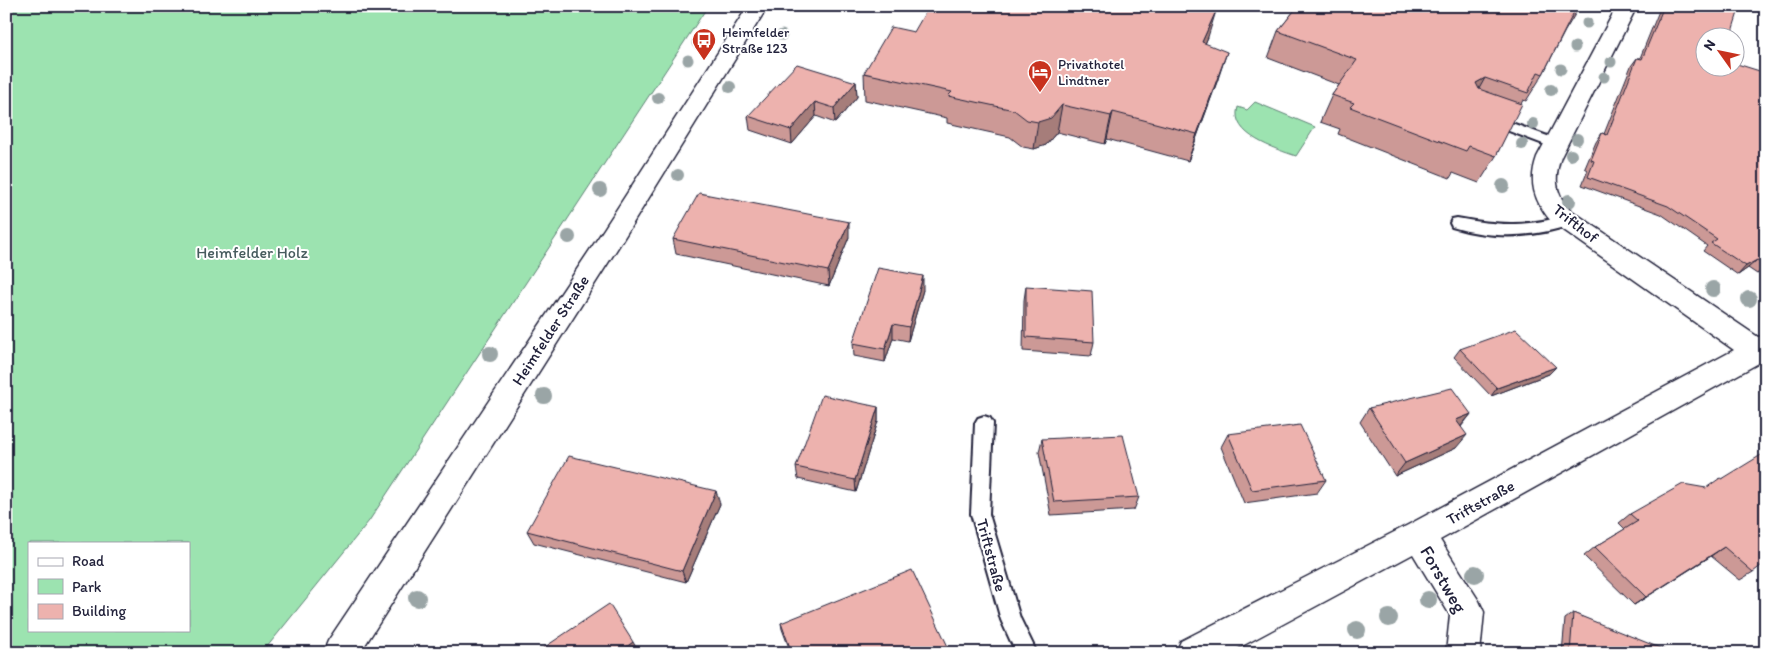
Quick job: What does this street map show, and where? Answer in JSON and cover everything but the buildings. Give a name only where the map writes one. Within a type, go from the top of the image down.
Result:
[{"type":"street","name":"Heimfelder Straße","points":[[340,653],[618,227],[758,6]]},
{"type":"street","name":"Trifthof","points":[[1627,6],[1556,144],[1546,166],[1543,188],[1551,205],[1568,220],[1761,348]]},
{"type":"street","name":"Triftstraße","points":[[1192,653],[1419,535],[1761,348]]},
{"type":"street","name":"Forstweg","points":[[1419,535],[1467,612],[1462,653]]},
{"type":"lane","points":[[1478,115],[1556,144]]},
{"type":"lane","points":[[1457,223],[1479,228],[1511,230],[1546,227],[1568,220]]},
{"type":"lane","name":"Triftstraße","points":[[984,423],[980,514],[1011,620],[1027,653]]},
{"type":"green space","name":"Heimfelder Holz","points":[[6,6],[708,6],[369,521],[262,653],[6,653]]},
{"type":"green space","points":[[1255,102],[1315,127],[1296,156],[1266,145],[1247,133],[1240,125],[1237,117],[1238,107],[1247,110]]},
{"type":"place","name":"Heimfelder Straße 123","points":[[704,61]]},
{"type":"place","name":"Privathotel Lindtner","points":[[1040,93]]}]
